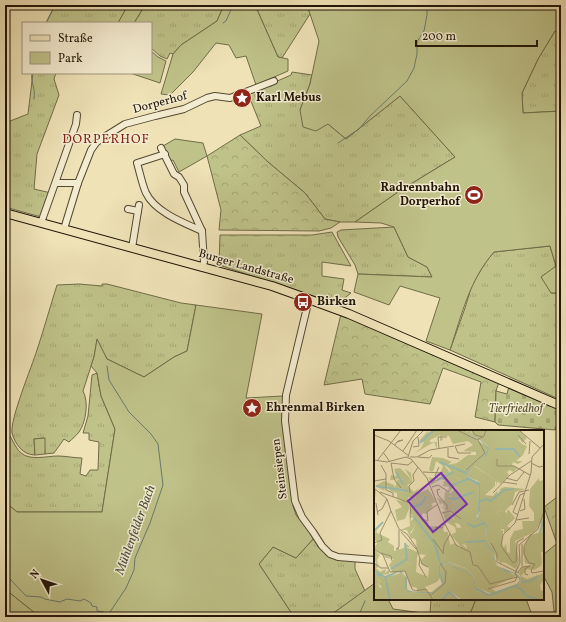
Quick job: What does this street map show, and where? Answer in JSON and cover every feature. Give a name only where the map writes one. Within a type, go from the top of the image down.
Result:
[{"type":"main road","name":"Burger Landstraße","points":[[5,213],[272,286],[349,314],[561,406]]},
{"type":"street","name":"Dorperhof","points":[[64,229],[78,183],[93,146],[125,124],[184,109],[207,98],[215,96],[230,98],[274,81]]},
{"type":"street","points":[[41,223],[76,124],[77,116]]},
{"type":"street","points":[[161,148],[174,174],[179,177],[184,185],[184,192],[202,231],[204,262],[202,267]]},
{"type":"street","points":[[165,154],[137,163],[146,193],[161,210],[202,231]]},
{"type":"street","points":[[56,183],[78,183]]},
{"type":"street","points":[[128,209],[139,208],[136,220],[138,222],[132,248]]},
{"type":"street","name":"Steinsiepen","points":[[309,299],[286,395],[285,421],[294,496],[300,515],[322,546],[330,554],[338,557],[374,560]]},
{"type":"green space","points":[[55,5],[128,5],[119,22],[46,22]]},
{"type":"green space","points":[[128,5],[145,5],[135,22],[119,22]]},
{"type":"green space","points":[[145,5],[224,5],[217,21],[181,45],[173,54],[170,53],[167,59],[160,56],[152,49],[152,22],[135,22]]},
{"type":"green space","points":[[224,5],[255,5],[278,57],[288,59],[288,71],[256,85],[246,56],[236,58],[229,45],[216,43],[193,72],[170,95],[161,94],[173,54],[181,45],[217,21]]},
{"type":"green space","points":[[255,5],[307,5],[310,14],[282,58],[278,57]]},
{"type":"green space","points":[[307,5],[561,5],[561,33],[555,31],[538,59],[522,93],[523,113],[561,111],[561,293],[551,293],[541,277],[556,266],[550,246],[494,252],[485,263],[472,286],[450,350],[426,341],[440,298],[400,286],[389,305],[354,292],[358,274],[432,277],[427,267],[408,257],[394,227],[381,223],[355,222],[401,190],[455,157],[400,96],[346,139],[328,124],[316,131],[303,127],[300,110],[310,84],[319,41]]},
{"type":"green space","points":[[555,31],[561,33],[561,111],[523,113],[522,93],[538,59]]},
{"type":"green space","points":[[152,52],[166,61],[160,83],[133,74],[152,74]]},
{"type":"green space","points":[[292,72],[312,75],[300,110],[328,124],[346,139],[400,96],[455,157],[401,190],[355,222],[340,222],[325,219],[305,193],[268,162],[240,135],[261,126],[248,94],[291,75]]},
{"type":"green space","points":[[33,74],[56,74],[54,79],[59,95],[37,154],[34,189],[51,193],[41,217],[5,207],[5,123],[28,114]]},
{"type":"green space","points":[[240,135],[268,162],[305,193],[325,219],[340,222],[331,228],[319,231],[219,230],[221,210],[207,156]]},
{"type":"green space","points":[[175,139],[203,143],[207,156],[179,172],[173,160],[170,161],[163,146]]},
{"type":"green space","points":[[394,227],[408,257],[427,267],[432,277],[358,274],[355,265],[338,237],[337,232],[341,230]]},
{"type":"green space","points":[[332,232],[351,266],[322,262],[322,276],[344,279],[342,290],[351,293],[337,304],[219,265],[220,235],[312,235]]},
{"type":"green space","points":[[550,246],[556,266],[551,293],[561,293],[561,400],[450,350],[472,285],[485,263],[494,252]]},
{"type":"green space","points":[[79,284],[102,286],[102,284],[107,284],[181,303],[196,305],[187,351],[174,357],[144,377],[107,359],[97,340],[94,357],[83,391],[86,401],[86,412],[81,428],[69,442],[64,439],[54,453],[45,454],[44,438],[34,439],[35,455],[31,455],[23,451],[17,445],[13,437],[12,426],[14,416],[40,342],[57,285]]},
{"type":"green space","points":[[196,305],[262,314],[246,398],[283,396],[286,447],[293,506],[296,515],[314,538],[296,558],[273,547],[259,564],[294,617],[40,617],[5,589],[5,502],[17,512],[102,512],[115,429],[101,396],[97,373],[91,366],[97,339],[107,359],[144,377],[174,357],[187,351]]},
{"type":"green space","points":[[341,314],[499,382],[496,391],[495,422],[475,417],[481,382],[443,368],[430,404],[365,394],[362,379],[324,385]]},
{"type":"green space","points":[[97,373],[101,396],[115,429],[102,512],[17,512],[5,502],[5,431],[10,436],[19,451],[29,457],[39,458],[58,456],[82,458],[80,474],[86,476],[90,470],[98,470],[99,442],[89,440],[89,433],[83,433],[88,416],[92,375]]},
{"type":"green space","name":"Tierfriedhof","points":[[509,386],[561,410],[561,416],[555,430],[498,425],[495,422],[496,391],[507,394]]},
{"type":"green space","points":[[45,438],[45,454],[35,455],[34,439]]},
{"type":"green space","points":[[561,494],[561,537],[556,541],[544,507]]},
{"type":"green space","points":[[314,538],[327,554],[335,557],[355,559],[355,569],[365,591],[328,617],[294,617],[259,564],[273,547],[296,558]]},
{"type":"green space","points":[[561,540],[561,617],[553,617],[554,611],[552,592],[544,577],[544,554]]},
{"type":"green space","points":[[374,584],[374,600],[388,600],[393,609],[443,617],[328,617]]},
{"type":"green space","points":[[5,589],[40,617],[5,617]]},
{"type":"green space","points":[[431,600],[476,600],[469,617],[443,617],[430,614]]},
{"type":"green space","points":[[476,600],[526,600],[533,617],[469,617]]},
{"type":"waterway","points":[[46,22],[55,5]]},
{"type":"waterway","points":[[223,23],[226,21],[233,5]]},
{"type":"waterway","points":[[338,143],[359,129],[370,116],[407,81],[414,68],[417,54],[417,42],[424,31],[427,5]]},
{"type":"waterway","points":[[32,74],[34,99]]},
{"type":"waterway","name":"Mühlenfelder Bach","points":[[107,366],[109,380],[129,412],[151,434],[158,444],[163,485],[150,523],[135,558],[134,570],[126,588],[108,617]]},
{"type":"waterway","points":[[5,577],[10,579],[26,596],[41,597],[60,602],[67,599],[80,601],[84,599],[91,603],[92,606],[97,607],[97,611],[104,612],[108,617]]},
{"type":"waterway","points":[[358,617],[365,601]]},
{"type":"place","name":"Karl Mebus","points":[[242,98]]},
{"type":"place","name":"Radrennbahn Dorperhof","points":[[474,195]]},
{"type":"place","name":"Birken","points":[[303,302]]},
{"type":"place","name":"Ehrenmal Birken","points":[[252,408]]},
{"type":"district","name":"DORPERHOF","points":[[106,140]]}]
